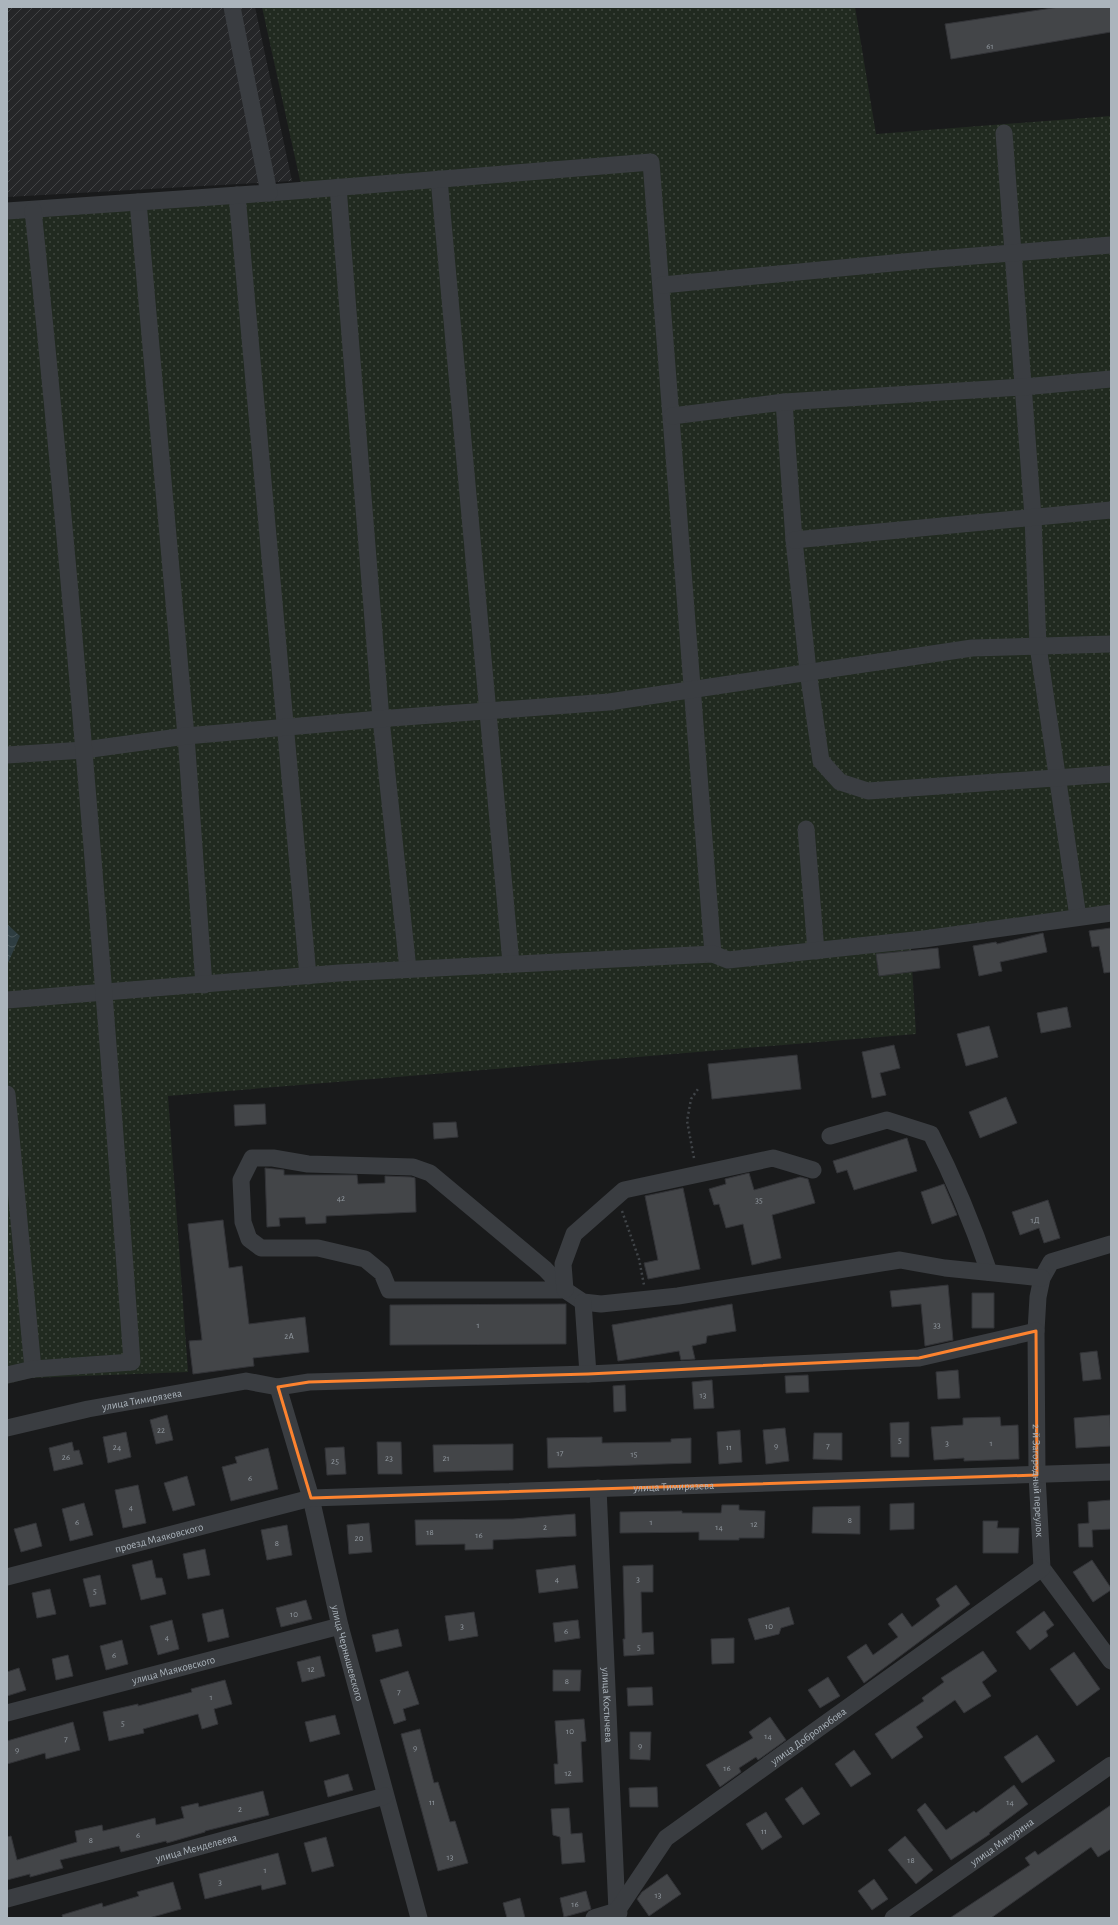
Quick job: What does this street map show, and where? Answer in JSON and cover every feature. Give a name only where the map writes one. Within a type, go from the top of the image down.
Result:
[{"type":"street","points":[[232,7],[268,193]]},
{"type":"street","points":[[1004,133],[1033,517],[1038,646],[1078,916]]},
{"type":"street","points":[[7,211],[268,193],[652,162],[713,954]]},
{"type":"street","points":[[439,179],[511,963]]},
{"type":"street","points":[[338,187],[381,719],[408,969]]},
{"type":"street","points":[[237,195],[308,976]]},
{"type":"street","points":[[138,202],[186,736],[204,985]]},
{"type":"street","points":[[7,1375],[33,1369],[132,1362],[105,993],[55,424],[33,210]]},
{"type":"street","points":[[662,285],[924,260],[1111,245]]},
{"type":"street","points":[[672,416],[784,402],[1023,387],[1111,379]]},
{"type":"street","points":[[784,402],[794,540],[808,671],[821,761],[840,782],[868,791],[1111,774]]},
{"type":"street","points":[[794,540],[1111,510]]},
{"type":"street","points":[[7,755],[84,750],[186,736],[285,727],[609,702],[808,671],[972,648],[1111,644]]},
{"type":"street","points":[[806,829],[816,951]]},
{"type":"street","points":[[7,1000],[308,976],[511,963],[713,954],[728,960],[924,939],[1078,916],[1111,913]]},
{"type":"street","points":[[7,1094],[33,1369]]},
{"type":"street","points":[[830,1136],[887,1120],[931,1134],[952,1176],[989,1272]]},
{"type":"street","points":[[565,1290],[389,1290],[382,1273],[365,1259],[318,1248],[261,1248],[249,1239],[243,1222],[241,1180],[252,1158],[273,1158],[308,1164],[413,1167],[430,1173],[546,1269],[565,1290],[583,1302],[601,1304],[678,1296],[900,1260],[945,1268],[1042,1278],[1051,1262],[1111,1244]]},
{"type":"street","points":[[565,1290],[563,1264],[574,1234],[624,1190],[773,1158],[813,1170]]},
{"type":"street","name":"2-й Загородный переулок","points":[[1042,1278],[1038,1297],[1036,1331],[1037,1475],[1042,1568]]},
{"type":"street","points":[[583,1302],[588,1374]]},
{"type":"street","name":"улица Тимирязева","points":[[7,1428],[88,1410],[246,1381],[278,1387],[309,1382],[588,1374],[919,1358],[1036,1331]]},
{"type":"street","name":"улица Чернышевского","points":[[278,1387],[311,1498],[340,1626],[419,1918]]},
{"type":"street","name":"улица Тимирязева","points":[[311,1498],[1111,1472]]},
{"type":"street","name":"улица Костычева","points":[[598,1488],[621,1914]]},
{"type":"street","name":"проезд Маяковского","points":[[7,1577],[311,1498]]},
{"type":"street","points":[[1042,1568],[1111,1661]]},
{"type":"street","name":"улица Добролюбова","points":[[621,1914],[666,1838],[1042,1568]]},
{"type":"street","name":"улица Маяковского","points":[[7,1713],[340,1626]]},
{"type":"street","name":"улица Мичурина","points":[[893,1918],[1111,1765]]},
{"type":"street","name":"улица Менделеева","points":[[7,1899],[385,1796]]},
{"type":"street","points":[[594,1918],[621,1914]]},
{"type":"path","points":[[697,1174],[687,1121],[691,1099],[698,1089]]},
{"type":"path","points":[[614,1198],[624,1214],[639,1258],[646,1299]]},
{"type":"highlighted area","points":[[1036,1331],[1037,1475],[311,1498],[278,1387],[309,1382],[588,1374],[919,1358]]},
{"type":"shaded area","points":[[7,7],[255,7],[292,181],[7,197]]},
{"type":"green space","points":[[262,7],[855,7],[876,134],[1111,116],[1111,915],[910,933],[916,1034],[168,1096],[188,1372],[30,1378],[7,1384],[7,204],[301,185]]},
{"type":"water","points":[[7,924],[20,936],[7,965]]},
{"type":"building","points":[[1059,7],[1111,7],[1111,32],[951,59],[945,24]]},
{"type":"building","points":[[1111,928],[1111,972],[1104,973],[1099,946],[1092,947],[1089,931]]},
{"type":"building","points":[[1043,933],[1047,952],[1000,962],[1002,971],[979,976],[973,946],[996,942],[997,944]]},
{"type":"building","points":[[938,948],[940,968],[879,976],[876,954]]},
{"type":"building","points":[[1067,1007],[1071,1027],[1041,1033],[1037,1013]]},
{"type":"building","points":[[989,1026],[998,1057],[966,1066],[957,1034]]},
{"type":"building","points":[[894,1045],[900,1068],[880,1073],[886,1095],[872,1098],[862,1052]]},
{"type":"building","points":[[797,1055],[801,1089],[712,1099],[708,1064]]},
{"type":"building","points":[[1006,1097],[1017,1123],[980,1138],[969,1112]]},
{"type":"building","points":[[265,1104],[266,1124],[235,1126],[234,1105]]},
{"type":"building","points":[[456,1122],[458,1137],[434,1139],[433,1123]]},
{"type":"building","points":[[907,1138],[917,1171],[854,1190],[847,1170],[837,1173],[833,1161]]},
{"type":"building","points":[[265,1168],[284,1170],[284,1175],[357,1175],[358,1184],[385,1183],[385,1176],[415,1178],[416,1212],[326,1216],[326,1223],[306,1224],[305,1217],[279,1218],[280,1226],[267,1227]]},
{"type":"building","points":[[749,1173],[754,1190],[800,1177],[808,1179],[815,1203],[772,1215],[781,1258],[752,1265],[743,1224],[726,1228],[719,1204],[714,1205],[709,1189],[726,1184],[725,1179]]},
{"type":"building","points":[[944,1184],[957,1215],[932,1224],[921,1192]]},
{"type":"building","points":[[683,1188],[700,1269],[648,1279],[644,1263],[658,1260],[645,1196]]},
{"type":"building","points":[[1048,1200],[1060,1238],[1044,1243],[1039,1228],[1020,1235],[1012,1212]]},
{"type":"building","points":[[223,1220],[229,1268],[242,1266],[249,1324],[305,1317],[309,1352],[253,1358],[254,1366],[193,1374],[189,1341],[202,1340],[188,1224]]},
{"type":"building","points":[[948,1285],[953,1340],[925,1346],[921,1304],[892,1307],[890,1291]]},
{"type":"building","points":[[972,1293],[994,1293],[994,1328],[972,1328]]},
{"type":"building","points":[[566,1304],[566,1344],[390,1345],[390,1305]]},
{"type":"building","points":[[732,1304],[736,1331],[707,1336],[706,1343],[692,1346],[695,1359],[681,1360],[679,1351],[618,1361],[612,1325]]},
{"type":"building","points":[[1097,1351],[1101,1379],[1083,1381],[1080,1353]]},
{"type":"building","points":[[958,1370],[960,1398],[938,1399],[936,1372]]},
{"type":"building","points":[[808,1375],[809,1392],[786,1393],[785,1376]]},
{"type":"building","points":[[712,1380],[714,1408],[694,1409],[692,1382]]},
{"type":"building","points":[[625,1385],[626,1411],[614,1412],[613,1386]]},
{"type":"building","points":[[167,1415],[173,1440],[156,1444],[150,1420]]},
{"type":"building","points":[[1110,1415],[1111,1446],[1076,1448],[1074,1418]]},
{"type":"building","points":[[1000,1417],[1001,1426],[1018,1425],[1019,1459],[964,1461],[964,1458],[934,1460],[931,1427],[963,1425],[963,1418]]},
{"type":"building","points":[[909,1422],[909,1457],[891,1457],[890,1423]]},
{"type":"building","points":[[785,1428],[789,1461],[766,1464],[763,1430]]},
{"type":"building","points":[[740,1430],[742,1462],[719,1464],[717,1432]]},
{"type":"building","points":[[126,1432],[131,1457],[108,1463],[103,1437]]},
{"type":"building","points":[[814,1433],[842,1433],[842,1460],[813,1459]]},
{"type":"building","points":[[602,1437],[602,1443],[671,1442],[671,1439],[691,1438],[691,1463],[548,1468],[547,1438]]},
{"type":"building","points":[[72,1442],[74,1451],[79,1450],[83,1464],[54,1471],[49,1448]]},
{"type":"building","points":[[377,1442],[401,1442],[402,1474],[378,1474]]},
{"type":"building","points":[[513,1444],[513,1470],[434,1472],[433,1445]]},
{"type":"building","points":[[344,1447],[346,1474],[327,1475],[325,1448]]},
{"type":"building","points":[[268,1448],[278,1489],[231,1501],[222,1467],[237,1463],[235,1457]]},
{"type":"building","points":[[187,1476],[195,1505],[173,1511],[164,1483]]},
{"type":"building","points":[[138,1485],[146,1523],[123,1528],[115,1490]]},
{"type":"building","points":[[1111,1500],[1111,1529],[1092,1530],[1093,1547],[1079,1547],[1078,1524],[1089,1523],[1088,1502]]},
{"type":"building","points":[[84,1503],[93,1535],[70,1541],[62,1509]]},
{"type":"building","points":[[914,1503],[914,1529],[890,1530],[890,1504]]},
{"type":"building","points":[[722,1505],[739,1505],[739,1510],[765,1511],[764,1538],[739,1538],[739,1540],[699,1540],[699,1532],[620,1533],[620,1512],[682,1511],[682,1513],[721,1513]]},
{"type":"building","points":[[860,1506],[860,1534],[812,1533],[813,1507]]},
{"type":"building","points":[[575,1514],[576,1536],[493,1540],[493,1549],[465,1550],[465,1544],[416,1545],[415,1520],[513,1519]]},
{"type":"building","points":[[983,1521],[998,1521],[997,1528],[1019,1528],[1018,1553],[983,1553]]},
{"type":"building","points":[[36,1523],[42,1546],[21,1552],[14,1529]]},
{"type":"building","points":[[369,1523],[372,1552],[349,1554],[347,1525]]},
{"type":"building","points":[[287,1525],[292,1555],[267,1560],[261,1530]]},
{"type":"building","points":[[205,1549],[210,1575],[188,1579],[183,1554]]},
{"type":"building","points":[[152,1560],[156,1578],[162,1578],[166,1594],[141,1600],[132,1565]]},
{"type":"building","points":[[1092,1560],[1111,1588],[1111,1590],[1093,1602],[1073,1572]]},
{"type":"building","points":[[575,1565],[578,1588],[539,1593],[536,1570]]},
{"type":"building","points":[[653,1565],[653,1592],[641,1592],[642,1633],[653,1632],[654,1654],[624,1656],[623,1566]]},
{"type":"building","points":[[100,1575],[106,1604],[90,1607],[83,1579]]},
{"type":"building","points":[[956,1585],[970,1604],[864,1683],[847,1657],[866,1644],[873,1655],[898,1637],[888,1624],[902,1613],[912,1627],[940,1606],[936,1599]]},
{"type":"building","points":[[50,1589],[56,1614],[37,1618],[32,1593]]},
{"type":"building","points":[[306,1600],[312,1619],[281,1627],[276,1608]]},
{"type":"building","points":[[789,1607],[794,1624],[781,1628],[779,1634],[755,1640],[748,1619]]},
{"type":"building","points":[[223,1609],[229,1637],[208,1642],[202,1614]]},
{"type":"building","points":[[1044,1611],[1054,1625],[1046,1631],[1048,1636],[1030,1650],[1016,1632]]},
{"type":"building","points":[[474,1612],[478,1636],[449,1641],[445,1616]]},
{"type":"building","points":[[172,1620],[179,1649],[158,1655],[150,1626]]},
{"type":"building","points":[[578,1620],[580,1638],[555,1642],[553,1623]]},
{"type":"building","points":[[398,1629],[402,1646],[376,1652],[372,1635]]},
{"type":"building","points":[[734,1638],[734,1663],[712,1664],[711,1639]]},
{"type":"building","points":[[122,1640],[128,1664],[106,1670],[100,1646]]},
{"type":"building","points":[[983,1651],[997,1671],[982,1682],[991,1696],[964,1713],[955,1700],[916,1727],[923,1737],[892,1759],[875,1734],[924,1701],[922,1698],[944,1682],[941,1678]]},
{"type":"building","points":[[1074,1652],[1100,1689],[1077,1706],[1050,1669]]},
{"type":"building","points":[[68,1655],[73,1676],[56,1680],[52,1659]]},
{"type":"building","points":[[320,1656],[325,1676],[302,1682],[297,1662]]},
{"type":"building","points":[[19,1668],[26,1690],[7,1696],[7,1672]]},
{"type":"building","points":[[553,1670],[581,1670],[580,1691],[553,1691]]},
{"type":"building","points":[[408,1671],[419,1704],[403,1709],[406,1720],[394,1724],[380,1680]]},
{"type":"building","points":[[828,1677],[840,1696],[820,1708],[808,1690]]},
{"type":"building","points":[[225,1680],[232,1704],[214,1709],[218,1724],[202,1729],[198,1714],[143,1729],[144,1733],[109,1741],[103,1712],[138,1704],[138,1706],[192,1692],[191,1689]]},
{"type":"building","points":[[652,1687],[653,1705],[628,1706],[627,1688]]},
{"type":"building","points":[[335,1715],[340,1734],[310,1742],[305,1722]]},
{"type":"building","points":[[770,1717],[786,1740],[758,1760],[756,1757],[739,1768],[741,1772],[720,1787],[706,1765],[753,1738],[749,1732]]},
{"type":"building","points":[[584,1719],[586,1741],[581,1742],[583,1782],[555,1784],[554,1764],[558,1764],[555,1721]]},
{"type":"building","points":[[73,1722],[80,1750],[46,1759],[45,1753],[7,1764],[7,1741]]},
{"type":"building","points":[[420,1729],[434,1783],[438,1782],[450,1822],[455,1821],[468,1863],[438,1871],[401,1734]]},
{"type":"building","points":[[630,1732],[651,1732],[650,1760],[630,1759]]},
{"type":"building","points":[[1037,1735],[1055,1761],[1022,1783],[1004,1757]]},
{"type":"building","points":[[854,1750],[871,1774],[851,1787],[835,1764]]},
{"type":"building","points":[[348,1774],[353,1790],[328,1797],[324,1781]]},
{"type":"building","points":[[1014,1785],[1028,1804],[989,1833],[990,1834],[951,1860],[917,1810],[925,1803],[946,1830],[974,1811],[976,1813]]},
{"type":"building","points":[[657,1787],[658,1807],[630,1807],[629,1788]]},
{"type":"building","points":[[802,1787],[820,1814],[803,1825],[785,1799]]},
{"type":"building","points":[[263,1791],[269,1815],[205,1831],[167,1843],[166,1841],[121,1852],[119,1846],[60,1860],[63,1868],[30,1877],[30,1874],[7,1880],[7,1837],[11,1836],[17,1860],[77,1842],[75,1831],[102,1825],[103,1831],[155,1818],[156,1825],[184,1818],[181,1807],[198,1803],[199,1807]]},
{"type":"building","points":[[1111,1805],[1111,1849],[1098,1857],[1091,1847],[991,1918],[950,1918],[1030,1865],[1025,1858],[1035,1851],[1038,1855]]},
{"type":"building","points":[[569,1808],[571,1834],[582,1833],[585,1862],[562,1864],[560,1837],[553,1835],[551,1809]]},
{"type":"building","points":[[766,1812],[782,1837],[762,1850],[746,1824]]},
{"type":"building","points":[[905,1836],[933,1870],[916,1884],[888,1850]]},
{"type":"building","points":[[326,1837],[334,1866],[312,1872],[304,1843]]},
{"type":"building","points":[[278,1853],[286,1884],[262,1890],[261,1885],[205,1899],[199,1874]]},
{"type":"building","points":[[667,1874],[681,1894],[649,1916],[637,1899],[642,1892]]},
{"type":"building","points":[[874,1879],[888,1899],[872,1910],[858,1891]]},
{"type":"building","points":[[173,1882],[181,1909],[149,1918],[63,1918],[62,1915],[102,1903],[103,1907],[139,1896],[137,1892]]},
{"type":"building","points":[[586,1891],[591,1909],[564,1917],[560,1898]]},
{"type":"building","points":[[520,1898],[525,1918],[507,1918],[503,1903]]}]
